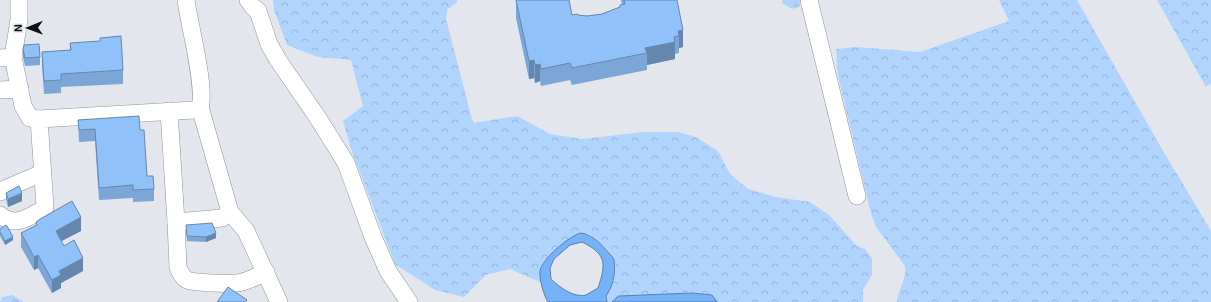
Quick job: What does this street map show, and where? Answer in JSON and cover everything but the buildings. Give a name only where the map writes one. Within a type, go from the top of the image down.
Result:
[{"type":"lane","points":[[19,0],[19,20],[6,57],[20,89],[23,106],[32,119],[194,110],[200,107]]},
{"type":"lane","points":[[186,0],[200,78],[202,101],[200,107],[230,212],[246,231],[279,302]]},
{"type":"lane","points":[[809,0],[857,196]]},
{"type":"lane","points":[[256,4],[269,44],[278,60],[318,118],[346,163],[373,236],[388,270],[409,302]]},
{"type":"lane","points":[[0,90],[20,89]]},
{"type":"lane","points":[[169,111],[178,267],[180,273],[186,279],[195,282],[237,283],[252,279],[266,272]]},
{"type":"lane","points":[[0,215],[11,221],[19,222],[44,209],[46,204],[42,173],[39,119]]},
{"type":"lane","points":[[0,192],[42,173]]},
{"type":"lane","points":[[176,222],[222,218],[230,212]]},
{"type":"green space","points":[[273,0],[457,0],[457,2],[447,10],[446,19],[473,123],[517,116],[550,134],[582,139],[644,132],[678,132],[696,137],[718,151],[730,174],[748,189],[776,197],[810,202],[829,215],[857,246],[865,249],[872,258],[872,275],[863,290],[863,302],[717,302],[712,295],[692,293],[617,297],[612,302],[607,302],[606,296],[613,284],[615,274],[614,259],[607,249],[589,234],[570,238],[542,264],[540,271],[542,283],[510,269],[486,275],[464,297],[435,290],[395,264],[352,152],[343,121],[363,106],[351,60],[318,57],[287,45],[274,10]]},
{"type":"green space","points":[[782,0],[801,1],[799,7],[792,9],[782,3]]},
{"type":"green space","points":[[999,0],[1077,0],[1159,144],[1211,231],[1211,302],[897,302],[905,276],[905,266],[876,227],[871,213],[838,76],[836,49],[856,47],[920,52],[1009,21]]},
{"type":"green space","points":[[1157,0],[1211,0],[1211,83],[1206,87]]},
{"type":"green space","points":[[12,295],[24,302],[0,302],[2,297]]},
{"type":"water","points":[[581,233],[593,238],[603,246],[614,259],[614,274],[606,296],[607,302],[548,302],[546,299],[540,278],[542,266],[563,243]],"holes":[[[582,242],[596,251],[602,260],[603,266],[598,288],[586,295],[581,296],[562,288],[551,279],[550,268],[554,259],[570,245]]]},
{"type":"water","points":[[692,293],[712,295],[717,302],[612,302],[619,296]]}]
